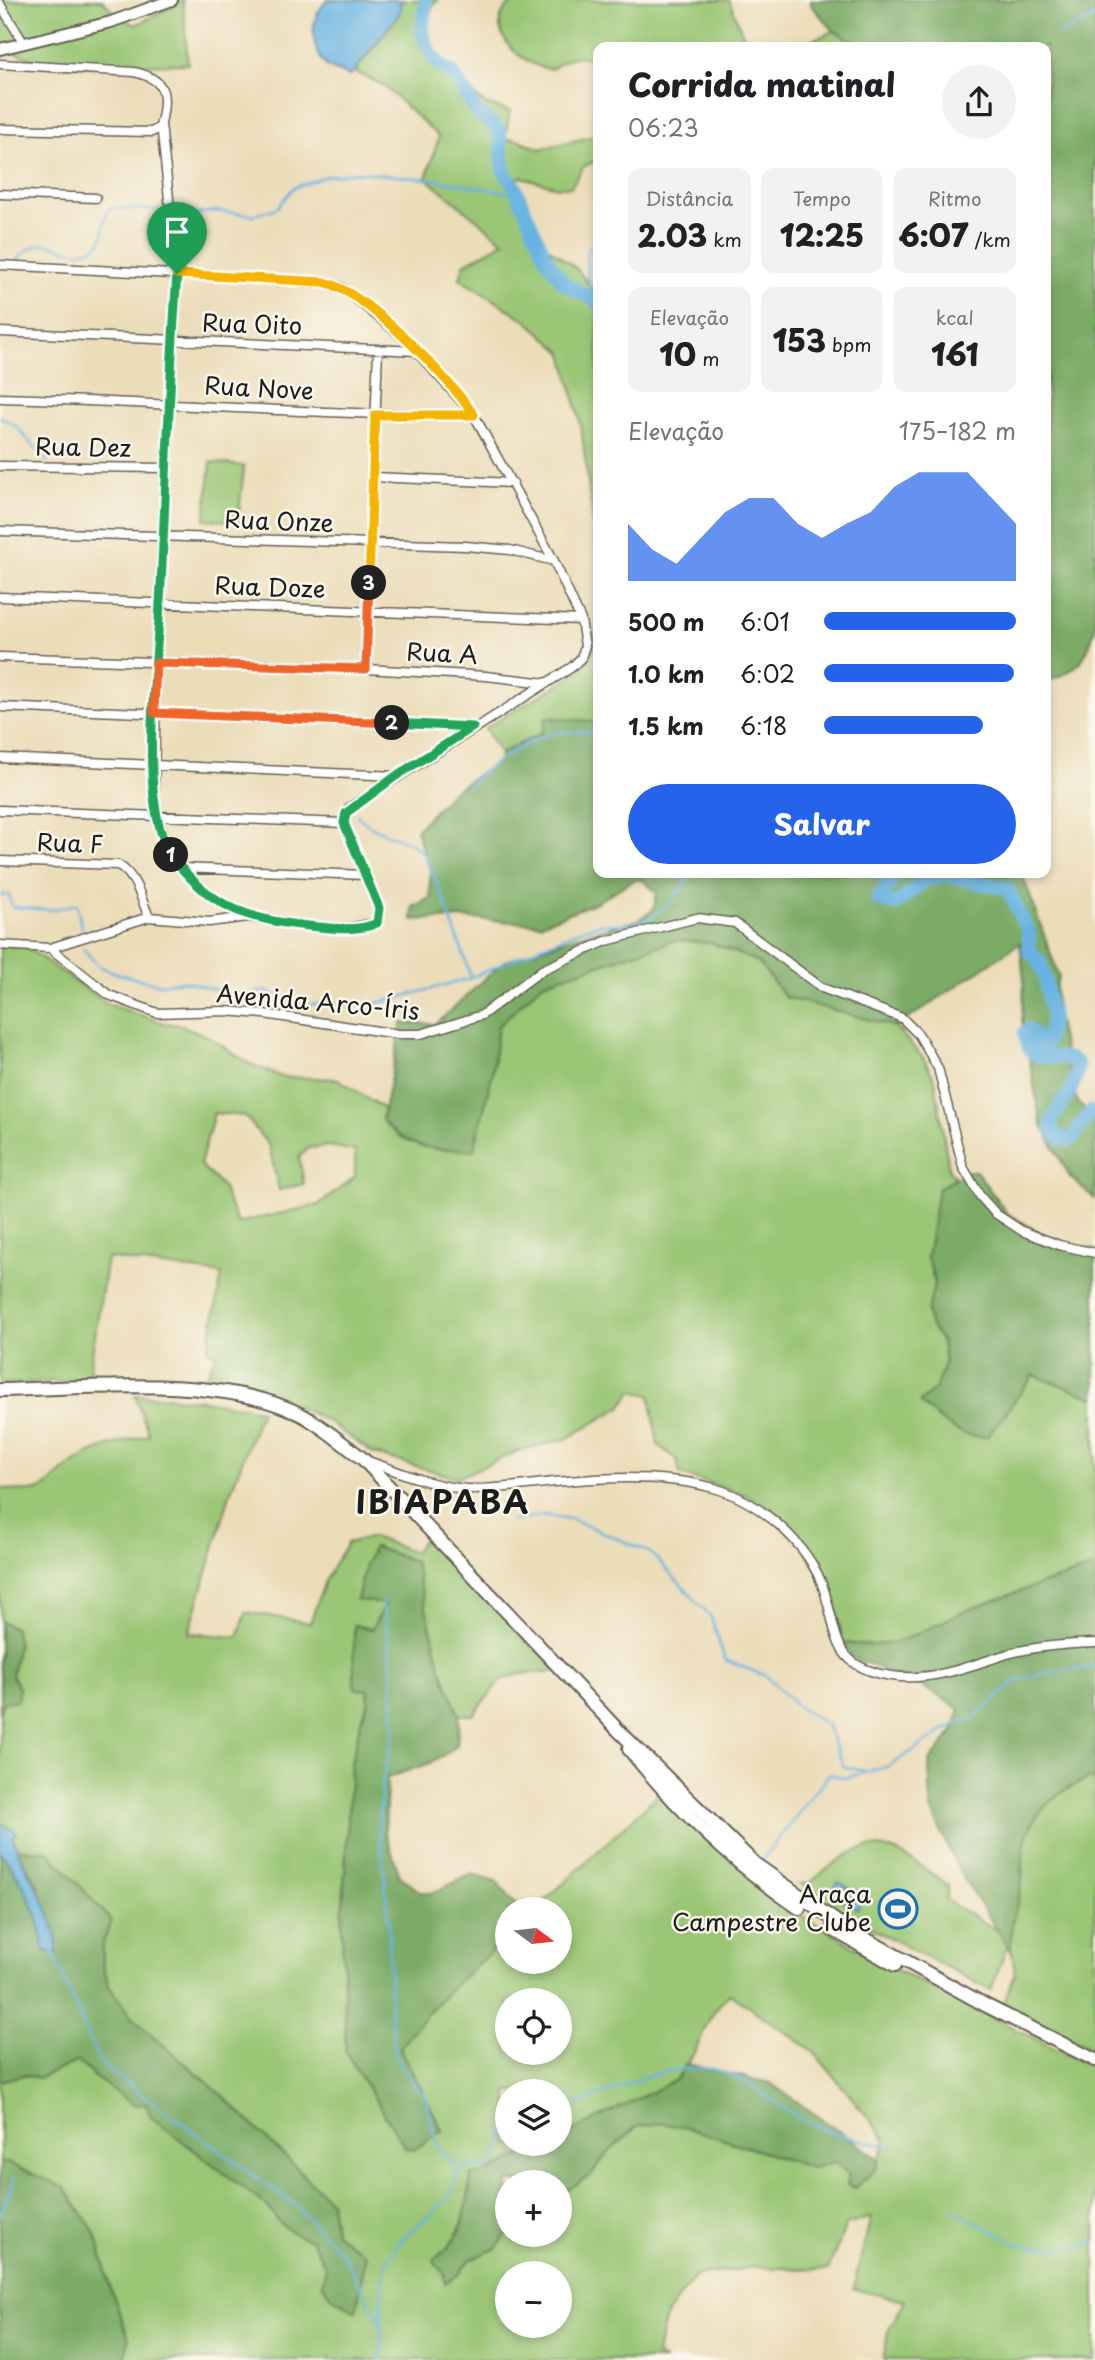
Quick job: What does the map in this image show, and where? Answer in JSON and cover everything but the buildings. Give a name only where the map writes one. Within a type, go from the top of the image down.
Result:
[{"type":"main road","points":[[0,1390],[188,1389],[239,1395],[300,1414],[362,1459],[618,1730],[634,1754],[679,1807],[752,1873],[863,1949],[910,1973],[948,1984],[1095,2060]]},
{"type":"street","points":[[0,49],[111,22],[172,0]]},
{"type":"street","points":[[0,4],[23,42]]},
{"type":"street","points":[[0,64],[134,72],[153,76],[159,81],[164,97],[161,124],[177,274],[154,713],[156,816],[169,852],[180,868],[215,899],[248,917]]},
{"type":"street","points":[[0,129],[152,132],[161,124]]},
{"type":"street","points":[[0,194],[96,198]]},
{"type":"street","points":[[0,265],[324,282],[341,287],[418,351],[474,415],[554,561],[581,620],[585,640],[581,658],[547,683],[473,727],[349,808],[344,823],[380,915],[372,925],[324,928],[248,917],[209,922],[149,917],[50,948],[0,945]]},
{"type":"street","name":"Rua Oito","points":[[0,332],[418,351]]},
{"type":"street","points":[[366,669],[378,349]]},
{"type":"street","name":"Rua Nove","points":[[0,398],[170,402],[375,415],[474,415]]},
{"type":"street","name":"Rua Dez","points":[[0,466],[165,468]]},
{"type":"street","points":[[373,477],[513,483]]},
{"type":"street","name":"Rua Onze","points":[[0,531],[488,547],[554,561]]},
{"type":"street","name":"Rua Doze","points":[[0,597],[581,620]]},
{"type":"street","name":"Rua A","points":[[0,657],[366,669],[486,676],[547,683]]},
{"type":"street","points":[[0,707],[473,727]]},
{"type":"street","points":[[0,758],[396,776]]},
{"type":"street","points":[[0,810],[344,823]]},
{"type":"street","name":"Rua F","points":[[0,861],[118,865],[128,872],[135,883],[149,917]]},
{"type":"street","points":[[180,868],[366,874]]},
{"type":"street","name":"Avenida Arco-Íris","points":[[50,948],[109,995],[157,1013],[224,1011],[264,1014],[398,1034],[435,1031],[482,1015],[542,970],[606,941],[698,918],[735,923],[822,988],[902,1018],[919,1035],[938,1068],[963,1167],[980,1196],[996,1214],[1022,1231],[1059,1245],[1095,1253]]},
{"type":"street","points":[[362,1459],[463,1488],[633,1480],[689,1483],[724,1491],[746,1501],[800,1547],[824,1589],[832,1629],[843,1654],[854,1665],[878,1673],[936,1676],[1013,1653],[1095,1643]]},
{"type":"green space","points":[[0,0],[102,0],[120,18],[136,25],[183,0],[188,64],[49,66],[0,47]]},
{"type":"green space","points":[[401,0],[438,0],[433,5],[422,37],[450,74],[485,104],[510,111],[505,139],[519,140],[540,149],[593,136],[593,163],[584,166],[571,187],[557,187],[521,177],[507,183],[537,239],[576,268],[593,289],[593,521],[581,426],[563,353],[526,320],[460,279],[464,264],[504,242],[426,178],[439,137],[383,85],[355,72],[390,25]]},
{"type":"green space","points":[[517,0],[729,0],[743,35],[749,42],[593,42],[593,59],[574,57],[552,69],[527,61],[507,42],[501,31],[500,20],[505,9]]},
{"type":"green space","points":[[811,0],[1095,0],[1095,628],[1088,649],[1079,663],[1073,669],[1051,679],[1051,42],[855,42],[834,31],[811,5]]},
{"type":"green space","points":[[834,31],[855,42],[806,42]]},
{"type":"green space","points":[[211,462],[244,466],[238,522],[205,519]]},
{"type":"green space","points":[[593,645],[593,722],[547,717],[542,733],[500,754],[485,728],[568,679],[591,655]]},
{"type":"green space","points":[[546,717],[593,722],[593,878],[1024,878],[1059,977],[1056,986],[1057,1016],[1075,1095],[1079,1104],[1095,1118],[1095,1199],[1070,1177],[1041,1123],[1022,1020],[1024,982],[1020,943],[896,1027],[785,997],[758,962],[712,943],[675,940],[543,983],[498,1026],[492,1075],[474,1150],[424,1147],[403,1139],[393,1131],[382,1120],[402,1023],[436,1024],[503,962],[570,938],[638,920],[653,910],[657,893],[643,880],[633,880],[597,902],[541,924],[460,918],[412,920],[413,907],[430,898],[430,870],[416,830],[453,791],[499,761],[500,754],[542,733]]},
{"type":"green space","points":[[676,940],[712,943],[758,962],[785,997],[896,1027],[924,1059],[935,1080],[949,1170],[955,1177],[938,1189],[931,1274],[935,1281],[930,1324],[943,1348],[944,1364],[935,1389],[988,1436],[1034,1375],[1095,1398],[1095,1567],[973,1608],[896,1642],[862,1645],[842,1642],[835,1598],[798,1538],[746,1495],[680,1474],[677,1460],[658,1445],[650,1395],[632,1391],[621,1407],[566,1439],[518,1451],[457,1478],[374,1454],[326,1420],[279,1398],[202,1384],[217,1354],[208,1350],[222,1274],[107,1258],[88,1380],[0,1384],[0,944],[26,947],[108,1004],[164,1023],[181,1025],[209,1037],[248,1063],[282,1077],[338,1079],[384,1109],[382,1120],[474,1150],[492,1075],[497,1027],[543,983]],"holes":[[[214,1113],[245,1116],[269,1146],[279,1190],[304,1184],[299,1157],[309,1148],[330,1146],[355,1151],[355,1177],[318,1205],[237,1223],[222,1186],[200,1165]]]},
{"type":"green space","points":[[968,1171],[976,1171],[1007,1213],[1056,1242],[1095,1250],[1095,1398],[1034,1375],[988,1436],[968,1435],[951,1428],[920,1402],[935,1389],[945,1362],[942,1342],[930,1325],[927,1313],[935,1281],[927,1258],[938,1189]]},
{"type":"green space","points":[[135,1395],[204,1400],[261,1410],[231,1491],[189,1633],[238,1637],[246,1612],[310,1623],[325,1581],[347,1543],[373,1537],[414,1552],[427,1535],[558,1671],[520,1674],[501,1680],[473,1715],[459,1715],[440,1665],[414,1561],[374,1547],[374,1601],[385,1604],[372,1629],[354,1625],[354,1682],[356,1689],[368,1690],[369,1701],[361,1720],[351,1764],[342,1925],[346,2053],[406,2148],[415,2149],[442,2130],[400,2048],[416,2025],[495,1948],[495,1974],[572,1974],[572,1897],[549,1897],[662,1791],[783,1903],[884,1964],[1095,2068],[1095,2360],[883,2360],[889,2329],[905,2301],[853,2289],[871,2217],[846,2225],[828,2270],[755,2267],[695,2276],[667,2314],[656,2355],[664,2360],[124,2360],[129,2339],[110,2287],[96,2234],[8,2163],[0,2163],[0,2081],[22,2075],[40,2078],[78,2061],[111,2088],[146,2104],[269,2208],[277,2220],[298,2235],[311,2240],[326,2267],[331,2297],[356,2310],[347,2243],[335,2233],[331,2202],[222,2095],[132,2018],[109,1986],[103,1966],[103,1942],[57,1862],[48,1851],[16,1849],[13,1838],[0,1823],[0,1712],[12,1676],[15,1628],[0,1621],[0,1488],[17,1491],[40,1489],[69,1466],[114,1444],[149,1435]],"holes":[[[730,1994],[813,2051],[886,2139],[876,2169],[849,2174],[834,2162],[812,2168],[684,2127],[659,2123],[636,2127],[606,2155],[592,2174],[572,2187],[572,2247],[497,2247],[471,2259],[445,2282],[446,2252],[466,2218],[485,2173],[520,2156],[495,2156],[495,2079],[572,2079],[572,2132],[643,2099],[680,2076],[714,2012]]]},
{"type":"green space","points":[[374,1547],[414,1561],[440,1665],[459,1715],[457,1746],[433,1762],[387,1778],[385,1833],[400,1876],[420,1892],[432,1893],[472,1874],[496,1881],[510,1897],[495,1897],[495,1948],[437,2003],[400,2048],[442,2130],[414,2150],[406,2148],[346,2053],[342,1925],[351,1764],[361,1720],[369,1701],[368,1690],[356,1689],[354,1682],[354,1625],[372,1629],[385,1604],[357,1600],[365,1565]]},
{"type":"green space","points":[[1095,1567],[1095,1780],[1090,1778],[1059,1794],[1043,1809],[1030,1828],[1012,1926],[1011,1951],[961,1874],[931,1809],[929,1762],[952,1733],[960,1709],[916,1683],[853,1658],[842,1642],[880,1645],[896,1642],[973,1608]]},
{"type":"green space","points":[[0,1621],[14,1628],[18,1644],[12,1676],[19,1688],[17,1701],[4,1702],[0,1712]]},
{"type":"green space","points":[[1090,1778],[1095,1780],[1095,2051],[1003,2003],[1015,1974],[1010,1938],[1022,1879],[1024,1845],[1029,1829],[1042,1809],[1059,1794]]},
{"type":"green space","name":"Araça Campestre Clube","points":[[879,1847],[908,1858],[948,1885],[946,1900],[1010,1938],[991,1990],[851,1918],[801,1884],[810,1883],[850,1854],[865,1848]]},
{"type":"green space","points":[[16,1849],[48,1851],[112,1921],[103,1942],[103,1966],[109,1986],[132,2018],[222,2095],[331,2202],[335,2233],[366,2255],[356,2311],[331,2297],[322,2284],[326,2267],[311,2240],[287,2228],[269,2208],[151,2117],[146,2104],[134,2105],[94,2077],[78,2061],[40,2078],[22,2075],[0,2081],[0,1852],[30,1898],[40,1925],[45,1951],[57,1944],[37,1883]]},
{"type":"green space","points":[[686,2064],[770,2083],[879,2159],[876,2169],[855,2188],[847,2185],[849,2174],[834,2162],[812,2168],[685,2127],[659,2123],[636,2127],[606,2155],[592,2174],[572,2187],[572,2170],[495,2170],[497,2247],[471,2259],[458,2275],[445,2283],[444,2274],[433,2259],[444,2252],[458,2233],[466,2211],[471,2175],[494,2169],[521,2156],[572,2156],[572,2131],[676,2080]]},
{"type":"green space","points":[[0,2163],[8,2163],[65,2188],[96,2234],[110,2287],[129,2339],[124,2360],[0,2360]]},
{"type":"water","points":[[328,0],[401,0],[400,13],[350,76],[327,67],[317,51],[314,24]]},
{"type":"water","points":[[0,1823],[17,1832],[13,1838],[18,1852],[53,1922],[57,1953],[45,1951],[40,1925],[30,1898],[0,1852]]},
{"type":"water","points":[[838,1882],[864,1896],[857,1909],[832,1895]]},
{"type":"waterway","points":[[426,0],[422,32],[430,51],[440,66],[453,73],[477,112],[500,131],[504,171],[514,185],[546,258],[564,283],[593,299]]},
{"type":"waterway","points":[[1059,34],[1095,17]]},
{"type":"waterway","points":[[16,262],[27,250],[37,245],[47,244],[74,252],[95,247],[102,239],[105,217],[110,208],[157,210],[178,217],[214,211],[254,215],[277,208],[293,188],[326,176],[359,172],[437,180],[518,194]]},
{"type":"waterway","points":[[593,244],[587,251],[587,270],[593,293]]},
{"type":"waterway","points":[[0,417],[15,425],[47,461]]},
{"type":"waterway","points":[[467,787],[496,762],[532,741],[555,733],[593,732]]},
{"type":"waterway","points":[[357,815],[374,828],[407,842],[422,852],[440,890],[471,977]]},
{"type":"waterway","points":[[83,948],[98,966],[159,984],[183,981],[244,997],[264,991],[274,994],[285,1004],[295,1000],[305,1004],[371,1005],[468,979],[580,930],[601,924],[628,924],[651,918],[673,899],[690,878]]},
{"type":"waterway","points":[[886,878],[891,883],[879,896],[879,900],[896,904],[924,881],[934,878]]},
{"type":"waterway","points":[[958,878],[1008,889],[1029,934],[1029,951],[1039,960],[1052,1018],[1047,1042],[1042,1043],[1028,1030],[1025,1032],[1027,1044],[1032,1052],[1039,1055],[1065,1058],[1078,1065],[1073,1085],[1055,1115],[1051,1129],[1059,1138],[1070,1140],[1091,1112],[1095,1114]]},
{"type":"waterway","points":[[0,895],[9,895],[12,907],[50,910],[77,904],[81,927]]},
{"type":"waterway","points":[[512,1521],[542,1515],[572,1519],[651,1553],[711,1617],[725,1660],[766,1676],[795,1705],[826,1724],[844,1767],[864,1771]]},
{"type":"waterway","points":[[382,1601],[391,1659],[394,1730],[381,1789],[379,1826],[389,1920],[390,2007],[395,2052],[403,2069],[425,2097],[438,2148],[457,2168],[489,2166],[496,2156]]},
{"type":"waterway","points":[[762,1860],[829,1774],[845,1778],[889,1766],[948,1728],[974,1718],[1016,1681],[1045,1673],[1095,1666]]},
{"type":"waterway","points":[[52,1951],[98,2059],[106,2068],[296,2206],[342,2253],[383,2327]]},
{"type":"waterway","points":[[572,2105],[661,2073],[679,2069],[713,2069],[743,2081],[811,2124],[841,2135],[893,2148]]},
{"type":"waterway","points":[[380,2360],[382,2286],[389,2259],[405,2237],[444,2201],[456,2180],[457,2168]]},
{"type":"waterway","points":[[0,2215],[15,2178]]},
{"type":"waterway","points":[[953,2210],[1018,2245],[1067,2248],[1095,2243]]},
{"type":"place","name":"Araça Campestre Clube","points":[[898,1909]]},
{"type":"district","name":"IBIAPABA","points":[[443,1503]]},
{"type":"route","points":[[177,274],[165,468],[160,603],[156,663],[154,713],[153,788],[159,829],[169,852],[187,876],[238,914],[289,925],[324,928],[372,925],[379,920],[379,908],[344,823],[346,813],[349,808],[396,776],[473,727],[154,713],[156,663],[366,669],[375,415],[474,415],[418,351],[341,287],[324,282],[177,274]]}]
